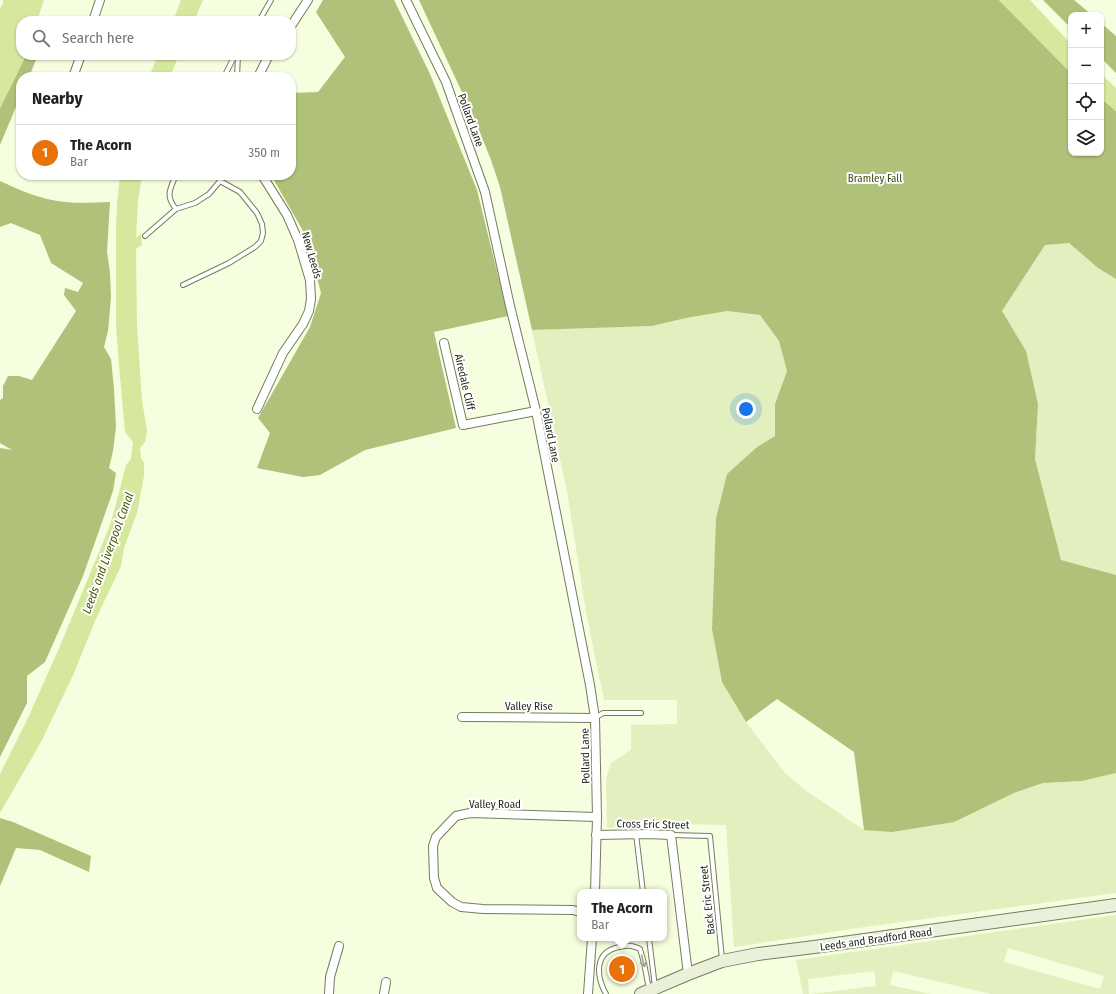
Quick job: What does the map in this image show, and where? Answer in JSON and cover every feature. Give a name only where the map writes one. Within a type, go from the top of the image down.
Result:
[{"type":"main road","name":"Leeds and Bradford Road","points":[[648,991],[722,961],[758,954],[1116,905]]},
{"type":"street","points":[[95,16],[100,0]]},
{"type":"street","points":[[296,18],[308,0]]},
{"type":"street","name":"Pollard Lane","points":[[406,0],[446,82],[485,192],[510,306],[536,411],[595,718],[595,889]]},
{"type":"street","points":[[75,72],[79,60]]},
{"type":"street","points":[[260,72],[266,60]]},
{"type":"street","name":"New Leeds","points":[[257,409],[283,353],[303,324],[309,311],[311,298],[310,280],[298,240],[287,215],[265,180]]},
{"type":"street","name":"Airedale Cliff","points":[[444,343],[464,425],[536,411]]},
{"type":"street","name":"Valley Rise","points":[[462,716],[595,718]]},
{"type":"street","name":"Valley Road","points":[[577,911],[483,909],[461,907],[452,902],[437,888],[434,878],[433,846],[436,837],[456,816],[470,813],[596,817]]},
{"type":"street","name":"Cross Eric Street","points":[[596,835],[647,834],[671,836]]},
{"type":"street","points":[[671,836],[688,974]]},
{"type":"street","points":[[588,994],[592,941]]},
{"type":"street","points":[[329,994],[330,977],[339,946]]},
{"type":"street","points":[[384,994],[386,982]]},
{"type":"lane","points":[[262,16],[271,0]]},
{"type":"lane","points":[[227,72],[234,60]]},
{"type":"lane","points":[[237,60],[237,72]]},
{"type":"lane","points":[[174,180],[169,194],[170,202],[176,209]]},
{"type":"lane","points":[[145,236],[176,209],[195,203],[209,194],[220,181],[240,192],[257,213],[262,224],[263,233],[261,241],[255,247],[229,263],[183,285]]},
{"type":"lane","points":[[595,718],[603,714],[641,713]]},
{"type":"lane","points":[[636,834],[643,889]]},
{"type":"lane","name":"Cross Eric Street","points":[[671,836],[710,836]]},
{"type":"lane","name":"Back Eric Street","points":[[710,836],[722,961]]},
{"type":"lane","points":[[648,991],[649,941]]},
{"type":"lane","points":[[606,994],[598,972],[600,959],[611,948],[629,944],[640,949],[644,963],[648,991]]},
{"type":"shaded area","points":[[1069,243],[1098,268],[1116,279],[1116,575],[1061,560],[1035,459],[1038,404],[1002,311],[1045,245]]},
{"type":"shaded area","points":[[727,311],[760,315],[779,341],[787,371],[775,404],[775,436],[757,447],[727,474],[716,518],[712,629],[722,682],[746,722],[785,773],[805,790],[864,830],[1014,793],[1043,783],[1082,781],[1116,773],[1116,893],[858,928],[734,947],[726,825],[643,823],[607,828],[606,779],[611,763],[631,750],[631,725],[677,724],[677,700],[604,700],[586,612],[567,491],[532,330],[652,326]]},
{"type":"shaded area","points":[[1116,915],[1116,994],[991,994],[893,971],[890,985],[931,994],[811,994],[876,986],[874,971],[808,979],[809,994],[803,994],[796,960]],"holes":[[[1008,948],[1104,976],[1100,989],[1004,962]]]},
{"type":"green space","points":[[323,0],[394,0],[430,74],[477,190],[508,316],[434,332],[456,428],[365,450],[320,475],[303,477],[257,468],[270,433],[258,418],[310,327],[321,293],[306,236],[274,180],[296,180],[296,93],[318,92],[345,57],[316,12]]},
{"type":"green space","name":"Bramley Fall","points":[[419,0],[999,0],[1068,70],[1068,156],[1104,156],[1104,101],[1116,111],[1116,279],[1098,268],[1069,243],[1045,245],[1002,311],[1026,351],[1038,404],[1035,459],[1061,560],[1116,575],[1116,773],[1082,781],[1043,783],[1014,793],[954,822],[892,832],[864,830],[854,752],[777,699],[746,722],[722,682],[712,629],[716,518],[727,474],[757,447],[775,436],[775,404],[787,371],[779,341],[760,315],[727,311],[652,326],[532,330],[500,187],[475,120]]},
{"type":"green space","points":[[1043,0],[1074,0],[1088,12],[1068,12],[1068,25]]},
{"type":"green space","points":[[1104,26],[1116,36],[1116,73],[1104,61]]},
{"type":"green space","points":[[24,60],[36,60],[31,72],[18,72]]},
{"type":"green space","points":[[16,75],[16,107],[0,145],[0,108]]},
{"type":"green space","points":[[0,181],[17,189],[55,201],[78,203],[110,202],[107,252],[110,272],[111,297],[108,331],[104,347],[111,359],[116,427],[109,468],[116,473],[113,491],[83,576],[45,662],[27,676],[27,703],[0,757],[0,448],[12,450],[0,443],[0,400],[3,398],[3,386],[8,376],[19,376],[32,380],[76,311],[64,295],[65,288],[78,292],[83,283],[51,263],[40,235],[11,223],[0,227]]},
{"type":"green space","points":[[0,818],[13,822],[91,856],[89,872],[40,850],[16,848],[0,886]]},
{"type":"water","points":[[3,0],[44,0],[39,16],[16,16],[16,60],[24,60],[18,72],[16,72],[16,75],[0,108],[0,9]]},
{"type":"water","points":[[181,0],[203,0],[196,16],[175,16]]},
{"type":"water","points":[[999,0],[1030,0],[1068,41],[1068,70]]},
{"type":"water","points":[[156,60],[177,60],[172,72],[151,72]]},
{"type":"water","points":[[1104,77],[1116,88],[1116,111],[1104,101]]},
{"type":"water","name":"Leeds and Liverpool Canal","points":[[119,180],[141,180],[138,201],[136,238],[141,234],[142,245],[136,249],[137,325],[142,401],[147,430],[145,442],[140,448],[141,458],[144,463],[144,476],[137,513],[124,548],[121,566],[95,621],[74,673],[41,742],[0,813],[0,774],[28,718],[60,646],[109,528],[126,465],[131,459],[133,442],[125,432],[116,325],[117,204]]},
{"type":"place","name":"The Acorn","points":[[622,969]]}]
